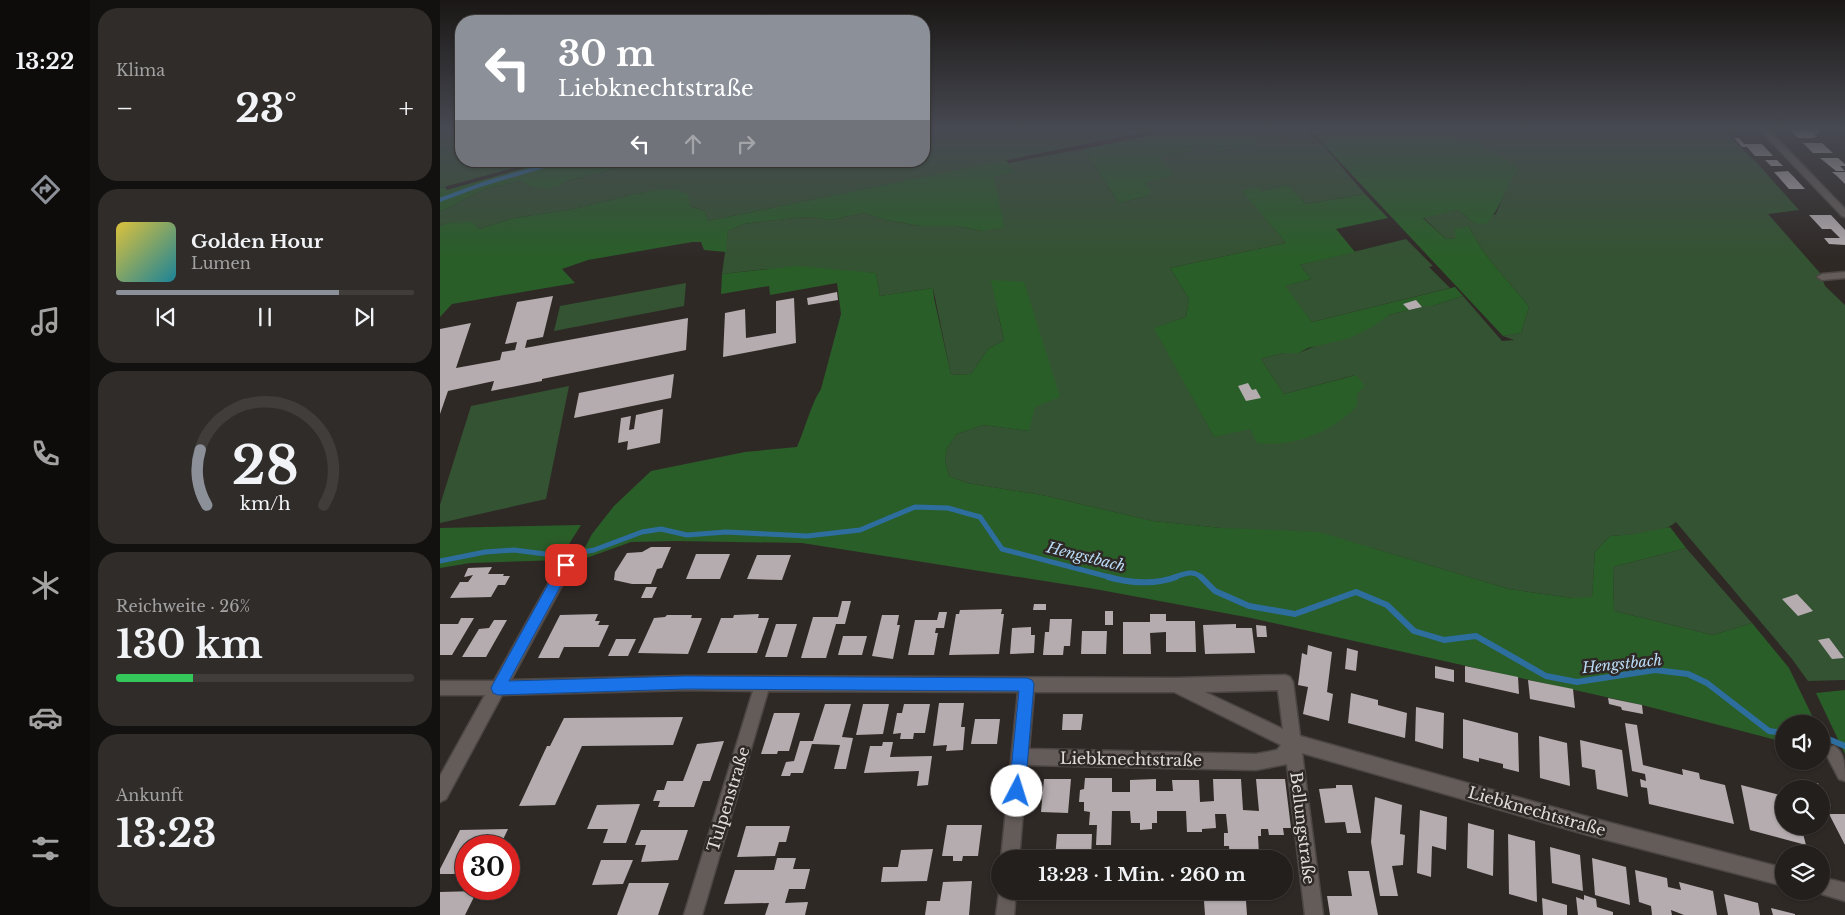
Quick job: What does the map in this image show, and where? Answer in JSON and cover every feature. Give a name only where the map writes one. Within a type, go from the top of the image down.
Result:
[{"type":"street","points":[[1805,172],[1845,213]]},
{"type":"street","points":[[1822,277],[1845,275]]},
{"type":"street","points":[[440,793],[566,565]]},
{"type":"street","name":"Liebknechtstraße","points":[[440,688],[686,683],[1175,685],[1285,682],[1292,742],[1282,758],[1256,762],[1020,757]]},
{"type":"street","name":"Tulpenstraße","points":[[692,915],[763,683]]},
{"type":"street","points":[[1011,850],[1027,684]]},
{"type":"street","name":"Liebknechtstraße","points":[[1175,685],[1292,742],[1588,826],[1775,875]]},
{"type":"street","name":"Bellungstraße","points":[[1292,742],[1314,915]]},
{"type":"street","points":[[1834,754],[1845,773]]},
{"type":"street","points":[[1830,888],[1845,892]]},
{"type":"street","points":[[1005,915],[1006,900]]},
{"type":"green space","points":[[440,172],[500,172],[440,188]]},
{"type":"green space","points":[[512,172],[605,172],[567,181],[561,186],[546,189],[531,187],[520,181],[485,189],[440,212],[440,188],[445,187],[447,190]]},
{"type":"green space","points":[[604,172],[950,172],[708,221],[705,211],[647,191],[574,209],[514,218],[479,229],[448,223],[440,226],[440,212],[485,189],[520,181],[531,187],[561,186],[567,181]]},
{"type":"green space","points":[[949,172],[1014,172],[994,177],[1004,227],[982,231],[956,226],[920,226],[886,220],[864,213],[830,220],[813,217],[744,224],[728,231],[726,252],[704,250],[701,242],[692,242],[588,260],[562,269],[575,283],[452,304],[440,317],[440,226],[448,223],[472,222],[479,229],[514,218],[574,209],[647,191],[675,189],[688,194],[690,206],[705,211],[708,221]]},
{"type":"green space","points":[[1013,172],[1098,172],[1119,203],[1147,196],[1145,182],[1156,172],[1346,172],[1365,194],[1306,204],[1288,185],[1261,191],[1243,191],[1286,243],[1170,268],[1189,299],[1186,317],[1155,328],[1214,437],[1355,375],[1284,394],[1261,359],[1283,353],[1299,353],[1389,315],[1424,306],[1432,306],[1463,296],[1502,341],[1514,340],[1503,336],[1521,333],[1529,307],[1488,258],[1469,226],[1456,238],[1446,239],[1423,217],[1458,210],[1474,223],[1496,214],[1509,184],[1518,172],[1765,172],[1799,210],[1768,214],[1820,273],[1825,286],[1845,305],[1845,680],[1808,681],[1792,659],[1676,522],[1663,529],[1654,531],[1610,536],[1595,552],[1592,598],[1572,598],[1509,589],[1372,548],[1153,521],[1042,495],[967,483],[949,476],[945,460],[947,448],[957,434],[983,425],[1029,431],[996,305],[1004,340],[988,349],[971,374],[951,375],[933,288],[880,296],[876,273],[767,269],[722,274],[728,231],[744,224],[813,217],[830,220],[864,213],[886,220],[920,226],[956,226],[982,231],[994,177]]},
{"type":"green space","points":[[1098,172],[1170,172],[1173,176],[1145,182],[1151,191],[1147,196],[1119,203]]},
{"type":"green space","points":[[1349,172],[1518,172],[1496,211],[1486,224],[1474,223],[1458,210],[1423,218],[1446,239],[1456,238],[1454,229],[1469,226],[1488,258],[1529,307],[1521,333],[1503,336]]},
{"type":"green space","points":[[1288,185],[1306,204],[1365,194],[1388,218],[1336,229],[1355,252],[1300,265],[1311,279],[1285,286],[1312,322],[1455,287],[1463,296],[1432,306],[1424,306],[1389,315],[1372,327],[1350,338],[1308,348],[1299,353],[1283,353],[1261,359],[1284,394],[1356,375],[1365,386],[1357,394],[1357,406],[1324,430],[1298,440],[1271,444],[1257,443],[1250,429],[1214,437],[1154,328],[1186,317],[1189,299],[1170,268],[1286,243],[1242,191],[1257,187],[1261,191]]},
{"type":"green space","points":[[1406,239],[1433,266],[1429,267],[1450,288],[1312,322],[1284,286],[1311,279],[1300,265]]},
{"type":"green space","points":[[797,266],[876,273],[880,296],[933,288],[951,375],[971,374],[988,349],[1004,340],[991,280],[1024,282],[1060,397],[1035,407],[1029,431],[983,425],[957,434],[947,448],[945,460],[949,476],[967,483],[1042,495],[1153,521],[1222,528],[1319,532],[1509,589],[1572,598],[1592,597],[1595,552],[1610,536],[1636,534],[1670,527],[1686,548],[1613,567],[1614,611],[1713,635],[1752,623],[1789,668],[1812,715],[1775,715],[1775,740],[1642,705],[1251,618],[1095,589],[802,543],[631,542],[578,561],[592,534],[614,506],[651,471],[745,452],[797,447],[821,389],[841,314],[837,283],[770,295],[769,286],[721,294],[722,274]]},
{"type":"green space","points":[[686,283],[684,306],[554,331],[560,306]]},
{"type":"green space","points":[[569,386],[546,499],[440,523],[440,505],[471,406]]},
{"type":"green space","points":[[581,525],[559,560],[470,563],[440,568],[440,528]]},
{"type":"green space","points":[[1686,548],[1752,623],[1713,635],[1614,611],[1613,567]]},
{"type":"green space","points":[[1845,690],[1845,754],[1830,722],[1830,715],[1826,715],[1816,693]]},
{"type":"building","points":[[1774,172],[1789,172],[1805,189],[1789,189]]},
{"type":"building","points":[[1832,172],[1845,172],[1845,184],[1837,176]]},
{"type":"building","points":[[1809,215],[1831,215],[1845,230],[1845,245],[1829,244],[1824,238],[1840,238],[1831,229],[1822,229]]},
{"type":"building","points":[[837,292],[838,300],[808,305],[807,298]]},
{"type":"building","points":[[553,296],[543,337],[527,340],[525,348],[688,318],[686,350],[491,391],[494,381],[448,391],[440,414],[440,329],[471,323],[456,368],[500,360],[502,352],[515,350],[517,342],[505,344],[517,302]]},
{"type":"building","points":[[794,298],[796,343],[723,357],[725,313],[745,309],[746,338],[776,333],[776,301]]},
{"type":"building","points":[[1416,300],[1422,307],[1409,310],[1403,304]]},
{"type":"building","points":[[674,374],[671,398],[574,418],[579,393]]},
{"type":"building","points":[[1248,383],[1252,390],[1256,389],[1261,398],[1246,401],[1238,386]]},
{"type":"building","points":[[663,409],[660,443],[627,450],[628,441],[618,443],[621,418],[631,416],[629,430],[634,429],[636,415]]},
{"type":"building","points":[[651,547],[671,547],[662,568],[657,569],[651,584],[632,584],[614,580],[615,572],[627,553],[642,552]]},
{"type":"building","points":[[696,554],[730,554],[720,579],[686,579]]},
{"type":"building","points":[[757,555],[791,555],[782,580],[747,579]]},
{"type":"building","points":[[492,567],[488,574],[510,576],[505,585],[498,585],[491,597],[450,598],[460,582],[468,582],[473,575],[464,577],[468,568]]},
{"type":"building","points":[[646,587],[657,587],[652,598],[641,598]]},
{"type":"building","points":[[1797,594],[1813,611],[1798,616],[1782,599]]},
{"type":"building","points":[[842,601],[851,601],[845,624],[836,624],[826,658],[801,658],[813,617],[838,617]]},
{"type":"building","points":[[1034,604],[1046,604],[1046,610],[1033,610]]},
{"type":"building","points":[[1002,609],[1001,614],[1004,614],[999,654],[949,655],[956,614],[959,614],[960,610]]},
{"type":"building","points":[[1105,611],[1113,611],[1113,625],[1105,625]]},
{"type":"building","points":[[939,612],[947,612],[944,628],[936,628],[935,633],[938,633],[934,655],[908,655],[915,620],[937,620]]},
{"type":"building","points":[[598,614],[595,621],[600,621],[598,625],[609,625],[599,647],[564,647],[559,658],[538,658],[560,615]]},
{"type":"building","points":[[759,614],[758,618],[769,618],[757,653],[707,653],[721,618],[733,618],[734,615]]},
{"type":"building","points":[[1150,614],[1166,614],[1166,621],[1195,621],[1196,652],[1166,652],[1166,632],[1150,633],[1151,654],[1123,654],[1123,622],[1150,622]]},
{"type":"building","points":[[667,615],[692,615],[691,618],[702,618],[688,654],[638,653],[654,618]]},
{"type":"building","points":[[882,615],[899,615],[897,625],[900,625],[893,659],[872,656]]},
{"type":"building","points":[[461,618],[474,618],[452,655],[440,655],[440,624],[458,624]]},
{"type":"building","points":[[1050,619],[1072,619],[1070,646],[1064,646],[1063,655],[1043,655],[1045,632],[1049,632]]},
{"type":"building","points":[[494,620],[507,620],[486,657],[462,657],[479,629],[489,628]]},
{"type":"building","points":[[776,624],[797,624],[787,657],[765,657]]},
{"type":"building","points":[[1236,624],[1236,628],[1252,628],[1255,653],[1205,654],[1203,625]]},
{"type":"building","points":[[1256,625],[1266,626],[1267,637],[1257,637]]},
{"type":"building","points":[[1031,627],[1031,635],[1035,635],[1034,653],[1010,654],[1012,628]]},
{"type":"building","points":[[1082,631],[1107,631],[1106,654],[1081,654]]},
{"type":"building","points":[[843,636],[867,636],[862,655],[838,655]]},
{"type":"building","points":[[1829,638],[1844,658],[1832,659],[1818,640]]},
{"type":"building","points":[[616,639],[636,639],[628,656],[608,656]]},
{"type":"building","points":[[1308,645],[1332,652],[1327,692],[1333,694],[1329,721],[1303,714],[1308,687],[1298,685],[1302,653],[1307,655]]},
{"type":"building","points":[[1347,648],[1358,651],[1356,671],[1345,669]]},
{"type":"building","points":[[1435,666],[1454,670],[1454,682],[1435,678]]},
{"type":"building","points":[[1465,666],[1518,677],[1519,694],[1465,682]]},
{"type":"building","points":[[1528,680],[1573,689],[1575,708],[1530,699]]},
{"type":"building","points":[[1351,693],[1378,700],[1378,705],[1407,713],[1405,738],[1348,723]]},
{"type":"building","points":[[1608,698],[1642,705],[1643,714],[1622,710],[1621,707],[1609,704]]},
{"type":"building","points":[[939,703],[964,703],[961,727],[965,727],[963,750],[946,751],[947,745],[933,746]]},
{"type":"building","points":[[825,704],[851,704],[842,737],[853,738],[846,769],[834,769],[840,745],[812,744],[803,773],[791,773],[790,776],[781,776],[786,762],[794,761],[800,741],[813,741]]},
{"type":"building","points":[[863,704],[889,704],[883,734],[856,735]]},
{"type":"building","points":[[904,704],[930,704],[925,733],[914,733],[913,739],[900,739],[901,733],[893,734],[897,713],[902,713]]},
{"type":"building","points":[[1416,707],[1444,713],[1443,749],[1415,741]]},
{"type":"building","points":[[774,713],[800,713],[789,751],[778,751],[777,754],[761,754]]},
{"type":"building","points":[[1063,714],[1083,714],[1081,730],[1062,730]]},
{"type":"building","points":[[683,717],[673,745],[582,746],[555,805],[519,806],[547,746],[550,746],[564,718]]},
{"type":"building","points":[[975,719],[1000,719],[997,744],[971,744]]},
{"type":"building","points":[[1463,719],[1518,733],[1519,772],[1503,768],[1503,764],[1479,758],[1479,762],[1463,758]]},
{"type":"building","points":[[1625,723],[1637,725],[1643,765],[1683,775],[1682,769],[1699,773],[1700,779],[1725,785],[1734,824],[1649,804],[1647,788],[1641,787],[1640,779],[1646,781],[1645,774],[1632,771]]},
{"type":"building","points":[[1539,736],[1567,743],[1570,786],[1540,778]]},
{"type":"building","points":[[1580,740],[1622,750],[1628,797],[1597,789],[1595,770],[1582,767]]},
{"type":"building","points":[[724,741],[710,781],[703,781],[694,807],[658,807],[660,801],[653,801],[657,790],[664,790],[667,781],[683,781],[697,744]]},
{"type":"building","points":[[883,742],[893,742],[890,757],[932,756],[928,785],[917,786],[919,771],[864,773],[870,746],[882,746]]},
{"type":"building","points":[[1085,778],[1112,778],[1112,792],[1130,792],[1130,780],[1156,779],[1156,791],[1173,791],[1172,780],[1199,780],[1200,802],[1214,801],[1213,779],[1241,779],[1243,810],[1259,811],[1256,779],[1285,779],[1291,828],[1283,828],[1284,835],[1269,835],[1268,829],[1261,829],[1261,836],[1258,836],[1259,850],[1229,850],[1229,846],[1224,846],[1224,833],[1228,833],[1226,814],[1215,814],[1216,828],[1202,829],[1202,832],[1187,832],[1186,811],[1157,811],[1157,823],[1152,823],[1152,829],[1140,830],[1140,823],[1131,823],[1130,811],[1112,811],[1111,845],[1096,845],[1097,825],[1089,825],[1090,812],[1084,811],[1084,802],[1079,802],[1080,790],[1084,789]]},
{"type":"building","points":[[1044,779],[1071,779],[1068,813],[1041,812]]},
{"type":"building","points":[[1336,785],[1352,785],[1361,833],[1347,833],[1345,822],[1325,823],[1319,789],[1336,788]]},
{"type":"building","points":[[1741,785],[1775,794],[1775,835],[1803,835],[1806,845],[1750,830]]},
{"type":"building","points":[[1375,797],[1402,805],[1400,834],[1405,835],[1403,865],[1392,866],[1398,896],[1380,896],[1371,842]]},
{"type":"building","points":[[640,804],[626,843],[603,843],[608,829],[587,829],[597,805]]},
{"type":"building","points":[[1420,810],[1447,817],[1446,850],[1432,846],[1431,877],[1417,873]]},
{"type":"building","points":[[1830,814],[1845,814],[1845,845],[1830,816]]},
{"type":"building","points":[[1468,823],[1494,830],[1493,876],[1467,868]]},
{"type":"building","points":[[947,825],[982,825],[978,856],[963,856],[962,861],[953,861],[953,856],[942,856]]},
{"type":"building","points":[[746,826],[790,826],[786,842],[779,842],[775,856],[737,857]]},
{"type":"building","points":[[508,829],[505,835],[457,835],[460,830]]},
{"type":"building","points":[[641,830],[688,830],[678,860],[641,862],[646,845],[635,845]]},
{"type":"building","points":[[1057,834],[1092,834],[1091,850],[1056,850]]},
{"type":"building","points":[[1508,834],[1535,841],[1537,902],[1509,894]]},
{"type":"building","points":[[455,840],[455,874],[440,874],[440,869]]},
{"type":"building","points":[[1550,847],[1580,855],[1583,891],[1552,883]]},
{"type":"building","points":[[933,849],[927,881],[881,882],[883,867],[898,867],[901,850]]},
{"type":"building","points":[[777,858],[796,858],[793,869],[810,869],[805,889],[789,889],[785,903],[808,902],[805,915],[765,915],[769,903],[724,904],[735,870],[774,870]]},
{"type":"building","points":[[1592,858],[1626,867],[1630,905],[1595,895]]},
{"type":"building","points":[[601,860],[633,860],[623,884],[592,885]]},
{"type":"building","points":[[1635,870],[1667,878],[1668,887],[1681,890],[1679,882],[1713,891],[1717,915],[1684,915],[1671,910],[1672,915],[1652,915],[1651,906],[1639,902]]},
{"type":"building","points":[[1348,871],[1369,871],[1378,915],[1330,915],[1327,896],[1352,896]]},
{"type":"building","points":[[972,881],[969,915],[925,915],[927,901],[940,901],[943,882]]},
{"type":"building","points":[[629,883],[669,883],[658,915],[617,915]]},
{"type":"building","points":[[440,892],[455,892],[455,900],[472,900],[465,915],[440,915]]},
{"type":"building","points":[[1724,894],[1758,903],[1760,915],[1728,915]]},
{"type":"building","points":[[1584,895],[1596,899],[1597,907],[1613,912],[1613,915],[1578,915],[1576,897],[1584,900]]},
{"type":"building","points":[[1542,898],[1567,905],[1567,915],[1543,915]]},
{"type":"building","points":[[1204,901],[1246,901],[1247,915],[1205,915]]},
{"type":"building","points":[[1771,908],[1795,914],[1795,915],[1773,915]]},
{"type":"waterway","points":[[440,200],[483,184],[525,172]]},
{"type":"waterway","name":"Hengstbach","points":[[440,561],[485,552],[514,550],[561,556],[594,550],[642,532],[661,529],[687,535],[726,532],[807,536],[860,530],[915,507],[948,508],[980,517],[1002,549],[1113,578]]},
{"type":"waterway","name":"Hengstbach","points":[[1172,578],[1192,573],[1199,575],[1215,591],[1249,606],[1295,614],[1356,592],[1387,605],[1414,631],[1444,640],[1476,636],[1546,676],[1577,682],[1655,670],[1688,674],[1707,683],[1769,731],[1775,732]]},
{"type":"waterway","name":"Hengstbach","points":[[1108,577],[1142,582],[1168,580],[1176,577]]},
{"type":"waterway","name":"Hengstbach","points":[[1830,740],[1845,746]]},
{"type":"route","points":[[566,565],[498,688],[686,683],[1027,684],[1017,791]]}]
